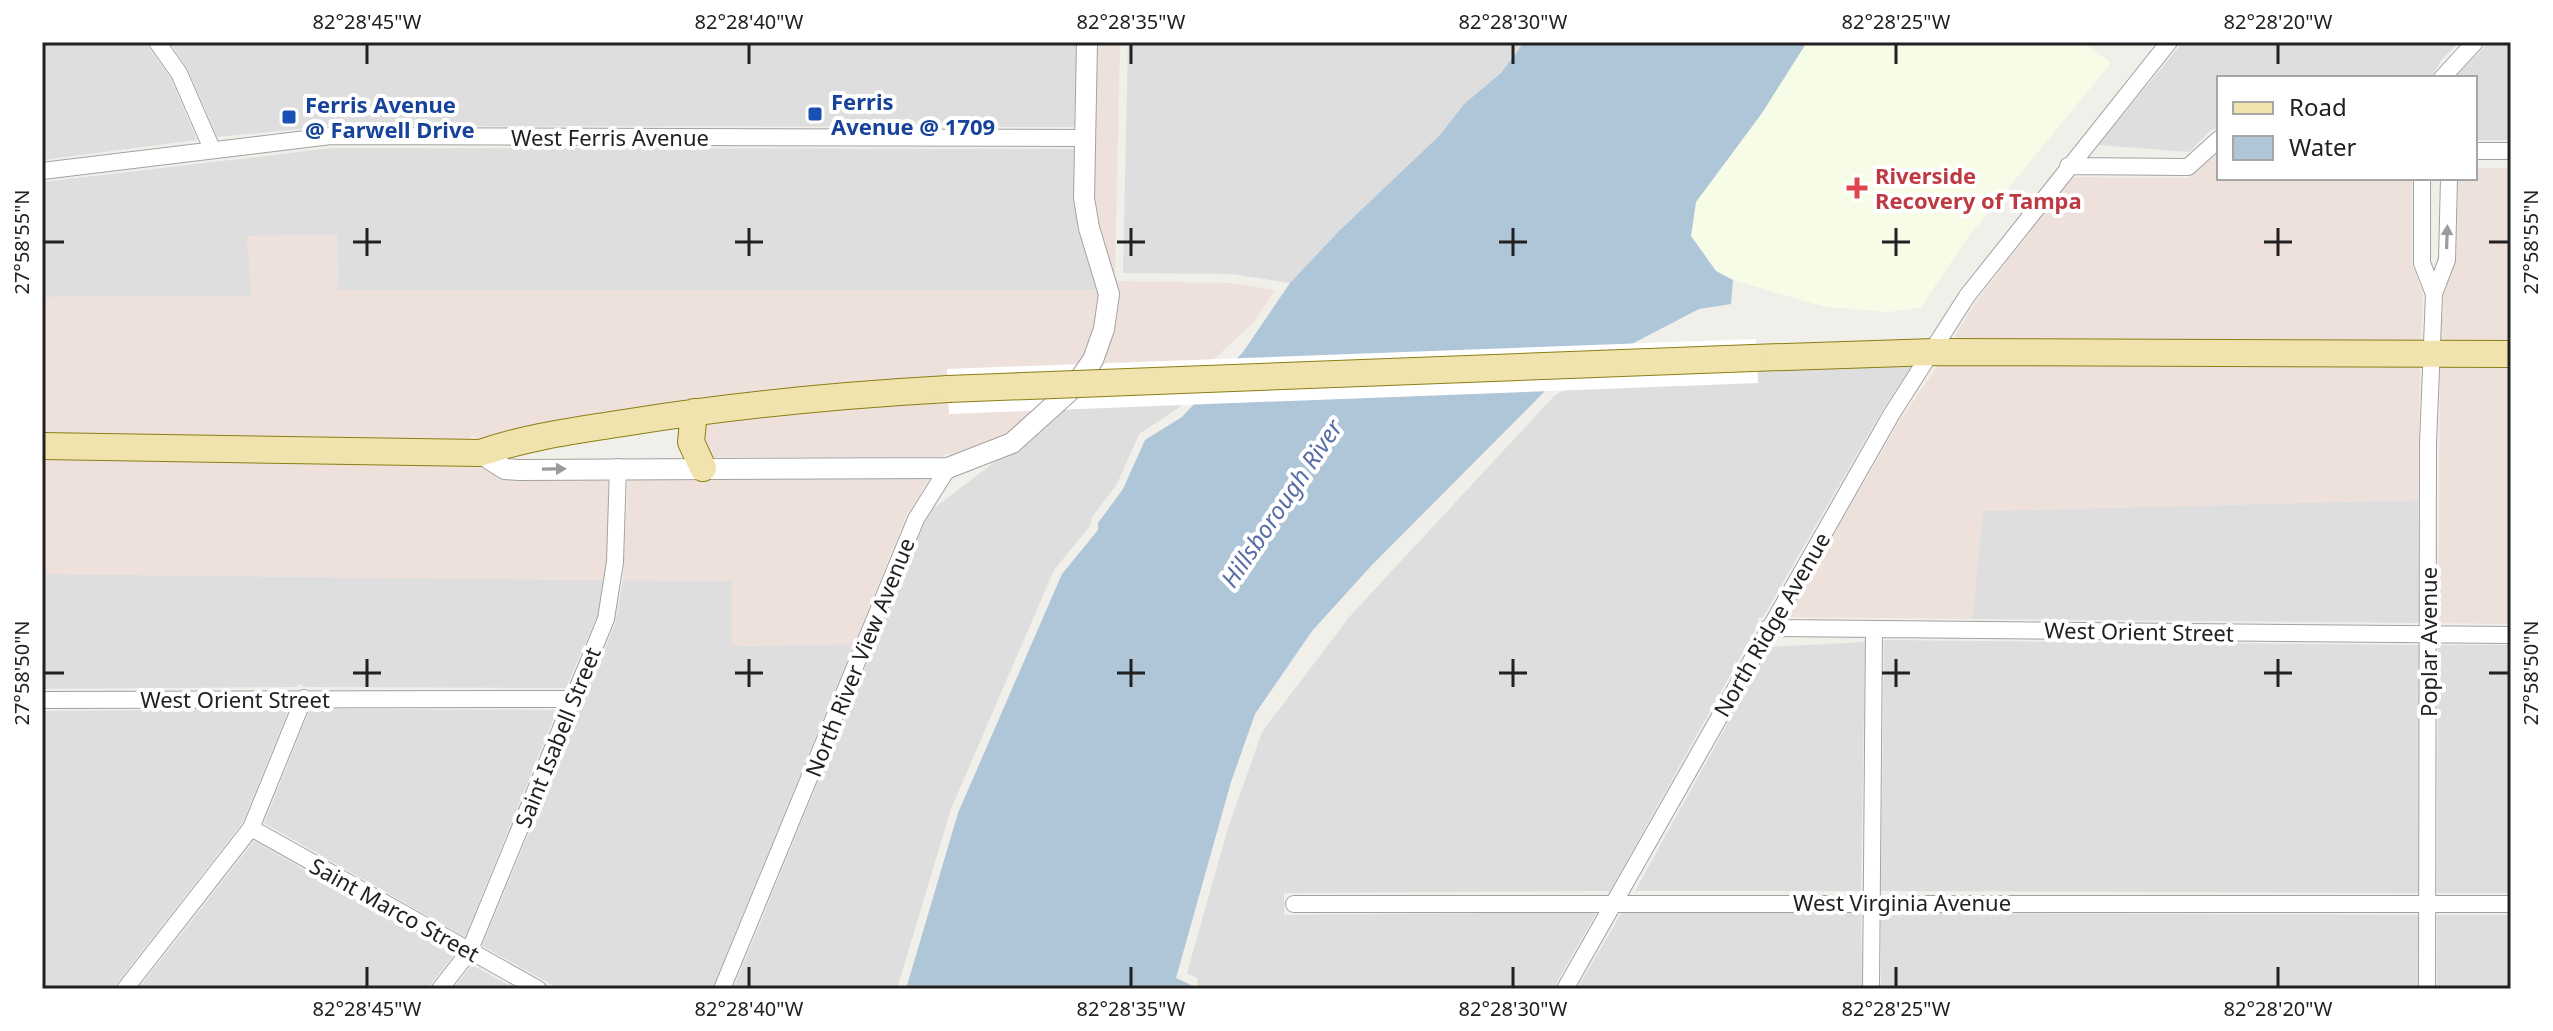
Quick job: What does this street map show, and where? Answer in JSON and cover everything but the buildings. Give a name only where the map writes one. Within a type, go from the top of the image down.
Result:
[{"type":"main road","points":[[42,446],[480,453],[515,441],[813,396],[1753,358],[1934,352],[2511,354]]},
{"type":"main road","points":[[694,412],[691,442],[703,468]]},
{"type":"street","points":[[157,42],[179,73],[212,149]]},
{"type":"street","points":[[480,453],[505,469],[948,468],[1012,443],[1073,388],[1097,349],[1104,329],[1109,294],[1089,228],[1084,198],[1087,42]]},
{"type":"street","name":"North Ridge Avenue","points":[[1565,989],[1891,415],[1967,296],[2169,42]]},
{"type":"street","points":[[2444,76],[2475,42]]},
{"type":"street","name":"West Ferris Avenue","points":[[42,171],[331,136],[1084,138]]},
{"type":"street","points":[[2068,166],[2188,167],[2217,141]]},
{"type":"street","points":[[2477,151],[2511,151]]},
{"type":"street","name":"Poplar Avenue","points":[[2422,180],[2422,263],[2434,294]]},
{"type":"street","name":"Poplar Avenue","points":[[2427,989],[2430,354],[2434,294],[2447,260],[2449,180]]},
{"type":"street","name":"Saint Isabell Street","points":[[440,989],[469,952],[606,619],[615,562],[618,467]]},
{"type":"street","name":"North River View Avenue","points":[[722,989],[916,519],[948,468]]},
{"type":"street","name":"West Orient Street","points":[[1768,628],[2511,635]]},
{"type":"street","points":[[1871,989],[1874,629]]},
{"type":"street","points":[[125,989],[251,828],[304,698]]},
{"type":"street","name":"West Orient Street","points":[[42,700],[572,699]]},
{"type":"street","name":"Saint Marco Street","points":[[251,828],[538,989]]},
{"type":"street","name":"West Virginia Avenue","points":[[1294,904],[1615,901],[2511,904]]},
{"type":"shaded area","points":[[42,42],[145,42],[171,79],[197,140],[42,160]]},
{"type":"shaded area","points":[[169,42],[1077,42],[1074,127],[331,126],[217,137],[187,67]]},
{"type":"shaded area","points":[[1096,42],[1120,42],[1115,276],[1118,281],[1231,283],[1275,290],[1253,323],[1215,358],[1210,368],[1102,364],[1098,225],[1093,197]]},
{"type":"shaded area","points":[[1128,42],[1524,42],[1501,73],[1464,104],[1440,135],[1339,231],[1290,283],[1232,274],[1123,273]]},
{"type":"shaded area","name":"Riverside Recovery of Tampa","points":[[1807,42],[2083,42],[2111,63],[1969,236],[1920,308],[1888,312],[1825,307],[1733,280],[1716,271],[1691,236],[1696,202],[1762,113]]},
{"type":"shaded area","points":[[2183,42],[2460,42],[2441,60],[2432,76],[2217,76],[2217,128],[2211,130],[2189,152],[2098,145]]},
{"type":"shaded area","points":[[2489,42],[2511,42],[2511,140],[2477,140],[2477,76],[2455,76]]},
{"type":"shaded area","points":[[332,148],[1074,149],[1079,229],[1098,290],[338,290],[337,235],[247,236],[252,296],[42,297],[42,182]]},
{"type":"shaded area","points":[[2217,154],[2217,180],[2412,180],[2412,263],[2423,294],[2421,343],[1952,341],[1975,303],[2073,177],[2188,178]]},
{"type":"shaded area","points":[[2477,168],[2511,168],[2511,343],[2440,343],[2444,294],[2456,261],[2458,180],[2477,180]]},
{"type":"shaded area","points":[[337,235],[338,290],[1098,290],[1099,295],[1095,326],[1084,354],[1071,374],[813,386],[688,399],[687,402],[477,439],[472,435],[470,439],[42,436],[42,297],[252,296],[247,236]]},
{"type":"shaded area","points":[[1940,362],[2420,365],[2418,500],[1983,511],[1972,619],[1786,617],[1899,422]]},
{"type":"shaded area","points":[[1914,363],[1883,409],[1763,617],[1758,618],[1758,625],[1610,891],[1284,893],[1284,915],[1597,912],[1553,989],[1199,989],[1197,978],[1187,973],[1228,828],[1262,732],[1351,615],[1555,395],[1591,375]]},
{"type":"shaded area","points":[[2440,365],[2511,365],[2511,624],[2438,623]]},
{"type":"shaded area","points":[[1195,391],[1177,409],[1139,434],[1117,484],[1092,517],[1090,526],[1054,570],[951,809],[897,989],[733,989],[924,524],[934,508],[996,461],[1018,452],[1073,402]]},
{"type":"shaded area","points":[[1048,396],[1007,433],[950,456],[946,453],[943,457],[707,457],[704,451],[702,422],[814,407]]},
{"type":"shaded area","points":[[42,457],[474,462],[505,480],[608,478],[608,558],[604,580],[42,574]]},
{"type":"shaded area","points":[[628,478],[698,479],[701,483],[706,479],[929,479],[907,514],[854,644],[732,646],[732,581],[623,580]]},
{"type":"shaded area","points":[[2418,500],[2419,623],[1972,619],[1983,511]]},
{"type":"shaded area","points":[[42,574],[604,580],[597,616],[566,688],[306,687],[299,684],[297,687],[42,689]]},
{"type":"shaded area","points":[[623,580],[732,581],[733,646],[854,644],[712,989],[560,989],[482,946],[615,624]]},
{"type":"shaded area","points":[[1884,640],[2419,645],[2418,893],[1881,891]]},
{"type":"shaded area","points":[[1865,642],[1861,891],[1635,891],[1770,647]]},
{"type":"shaded area","points":[[2438,645],[2511,645],[2511,893],[2437,893]]},
{"type":"shaded area","points":[[289,709],[243,822],[114,987],[42,989],[42,711]]},
{"type":"shaded area","points":[[310,709],[557,710],[465,937],[264,823]]},
{"type":"shaded area","points":[[254,841],[454,955],[427,989],[138,989]]},
{"type":"shaded area","points":[[1622,912],[1861,913],[1862,989],[1577,989]]},
{"type":"shaded area","points":[[1881,913],[2418,915],[2418,989],[1881,989]]},
{"type":"shaded area","points":[[2437,915],[2511,915],[2511,989],[2437,989]]},
{"type":"shaded area","points":[[472,965],[516,989],[453,989]]},
{"type":"water","name":"Hillsborough River","points":[[1524,42],[1807,42],[1762,113],[1696,202],[1691,236],[1716,271],[1733,280],[1731,304],[1699,309],[1549,387],[1371,566],[1312,631],[1255,714],[1231,782],[1176,978],[1191,985],[1190,989],[906,989],[958,813],[1062,574],[1098,530],[1098,523],[1123,489],[1145,440],[1182,417],[1243,352],[1290,283],[1339,231],[1440,135],[1464,104],[1501,73]]},
{"type":"pier","points":[[1756,339],[1758,383],[949,414],[947,369]]},
{"type":"place","name":"Ferris Avenue @ 1709","points":[[815,114]]},
{"type":"place","name":"Ferris Avenue @ Farwell Drive","points":[[289,117]]},
{"type":"place","name":"Riverside Recovery of Tampa","points":[[1857,188]]}]
